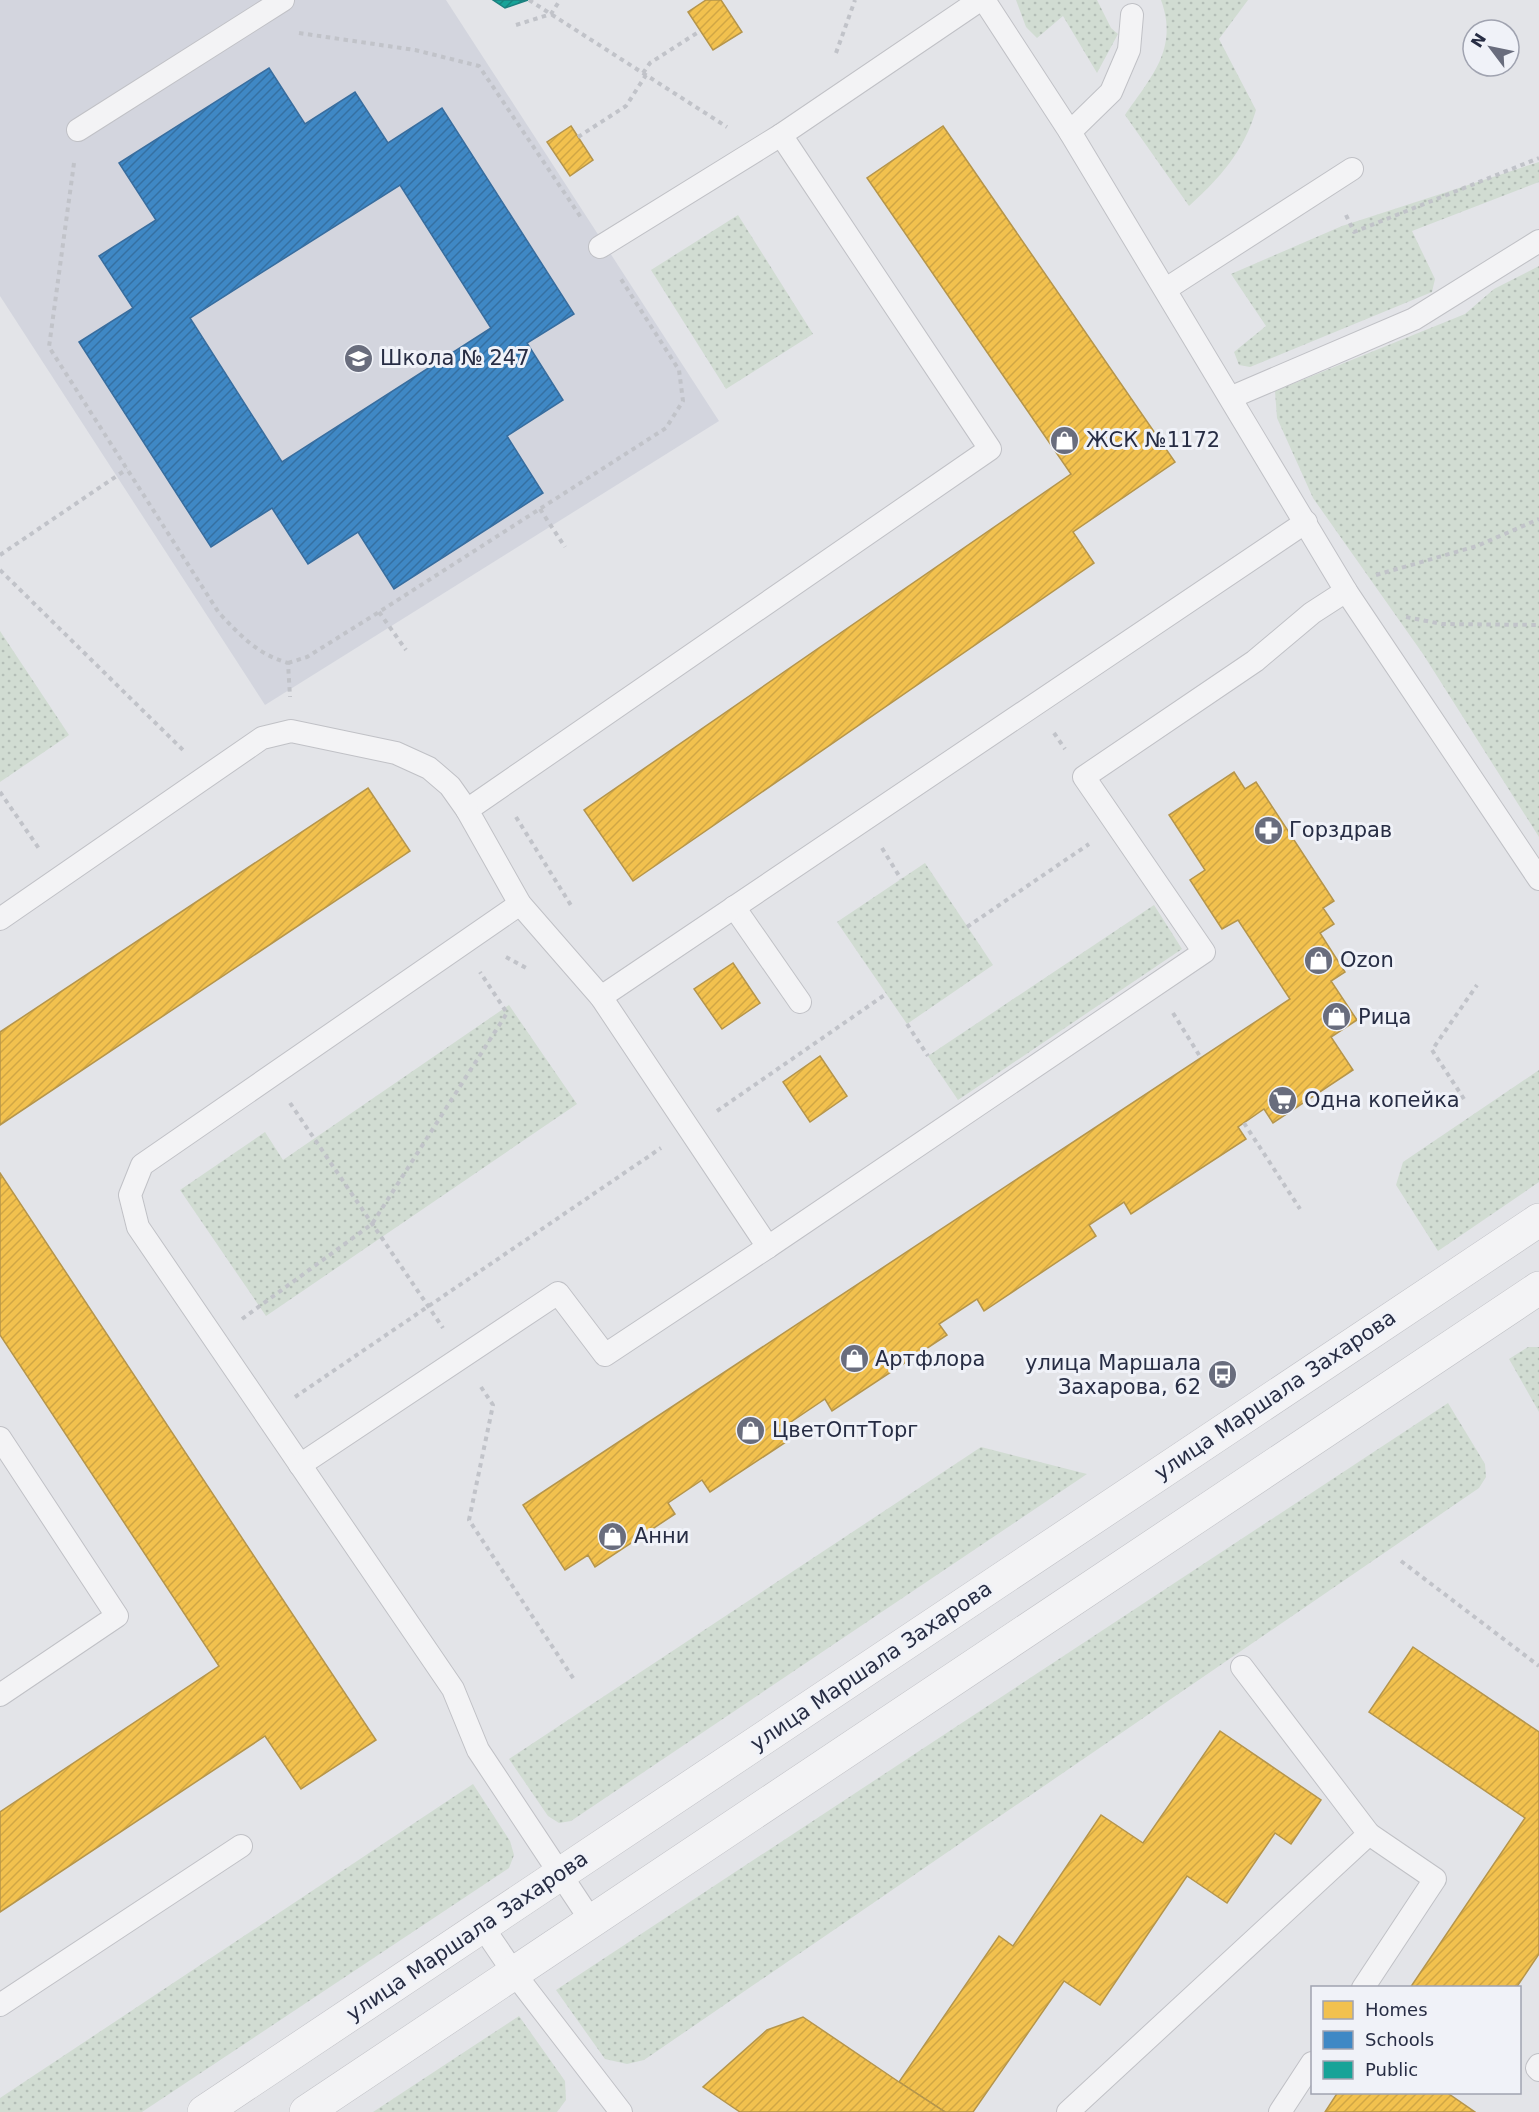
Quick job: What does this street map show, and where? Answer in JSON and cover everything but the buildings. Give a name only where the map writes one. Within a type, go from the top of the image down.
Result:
[{"type":"street","name":"улица Маршала Захарова","points":[[204,2112],[1539,1220]]},
{"type":"street","points":[[306,2112],[1539,1288]]},
{"type":"lane","points":[[78,130],[283,0]]},
{"type":"lane","points":[[600,247],[781,135],[982,0],[1070,132],[1352,599],[1539,879]]},
{"type":"lane","points":[[1070,132],[1111,92],[1129,50],[1132,15]]},
{"type":"lane","points":[[467,810],[990,449],[781,135]]},
{"type":"lane","points":[[1166,290],[1352,169]]},
{"type":"lane","points":[[1232,397],[1414,319],[1539,241]]},
{"type":"lane","points":[[601,997],[1306,522]]},
{"type":"lane","points":[[300,1464],[558,1293],[605,1355],[1204,952],[1084,777],[1255,661],[1312,613],[1352,599]]},
{"type":"lane","points":[[0,919],[262,738],[291,731],[324,736],[396,753],[429,768],[450,786],[467,810],[520,904],[601,997],[768,1247]]},
{"type":"lane","points":[[520,904],[142,1165],[130,1195],[138,1227],[453,1689],[478,1750],[592,1922]]},
{"type":"lane","points":[[734,907],[800,1002]]},
{"type":"lane","points":[[0,1438],[117,1616],[0,1695]]},
{"type":"lane","points":[[1242,1667],[1369,1834],[1436,1879],[1364,1986]]},
{"type":"lane","points":[[1068,2112],[1369,1834]]},
{"type":"lane","points":[[0,2005],[241,1846]]},
{"type":"lane","points":[[482,1926],[514,1973],[621,2112]]},
{"type":"lane","points":[[1280,2112],[1311,2065]]},
{"type":"lane","points":[[1539,2065],[1537,2068],[1539,2070]]},
{"type":"path","points":[[529,0],[729,128]]},
{"type":"path","points":[[516,26],[551,15],[560,0]]},
{"type":"path","points":[[78,130],[49,347],[219,613],[249,645],[269,658],[288,663],[307,657],[666,428],[683,401],[679,370],[479,66],[415,50],[332,36],[242,27]]},
{"type":"path","points":[[578,137],[626,106],[650,63],[700,31]]},
{"type":"path","points":[[1330,184],[1354,232],[1539,158]]},
{"type":"path","points":[[0,555],[128,469]]},
{"type":"path","points":[[540,509],[565,547]]},
{"type":"path","points":[[1352,599],[1382,572],[1477,546],[1539,519]]},
{"type":"path","points":[[0,570],[208,775]]},
{"type":"path","points":[[1352,599],[1442,624],[1539,625]]},
{"type":"path","points":[[379,612],[406,650]]},
{"type":"path","points":[[288,663],[291,731]]},
{"type":"path","points":[[1061,724],[1052,730],[1084,777]]},
{"type":"path","points":[[0,792],[58,878]]},
{"type":"path","points":[[967,927],[1118,825]]},
{"type":"path","points":[[214,1339],[372,1224],[507,1013],[462,945]]},
{"type":"path","points":[[1464,1099],[1432,1050],[1478,985]]},
{"type":"path","points":[[1155,986],[1202,1058]]},
{"type":"path","points":[[267,1416],[886,994]]},
{"type":"path","points":[[907,1024],[928,1056]]},
{"type":"path","points":[[271,1076],[463,1356],[493,1405],[469,1520],[575,1681]]},
{"type":"path","points":[[1244,1123],[1300,1209]]},
{"type":"path","points":[[1401,1561],[1539,1666]]},
{"type":"shaded area","name":"Школа № 247","points":[[0,0],[446,0],[719,421],[265,705],[0,296]]},
{"type":"shaded area","points":[[1016,0],[1097,0],[1111,28],[1118,34],[1097,73],[1063,16],[1037,38],[1026,27]]},
{"type":"shaded area","points":[[1161,0],[1248,0],[1219,39],[1256,110],[1245,138],[1230,163],[1189,206],[1125,115],[1160,62],[1167,33],[1166,17]]},
{"type":"shaded area","points":[[1539,162],[1539,182],[1412,231],[1435,279],[1432,292],[1250,367],[1239,365],[1234,352],[1266,326],[1231,274],[1342,226]]},
{"type":"shaded area","points":[[738,215],[813,334],[726,389],[651,270]]},
{"type":"shaded area","points":[[1539,266],[1539,837],[1423,654],[1313,498],[1277,418],[1275,391],[1465,314],[1494,289]]},
{"type":"shaded area","points":[[0,631],[69,735],[0,782]]},
{"type":"shaded area","points":[[925,863],[993,965],[907,1024],[837,922]]},
{"type":"shaded area","points":[[1154,905],[1182,949],[958,1100],[928,1056]]},
{"type":"shaded area","points":[[509,1005],[577,1104],[266,1316],[180,1190],[265,1132],[283,1160]]},
{"type":"shaded area","points":[[1539,1070],[1539,1182],[1438,1251],[1396,1185],[1403,1162]]},
{"type":"shaded area","points":[[1528,1347],[1539,1347],[1539,1412],[1509,1359]]},
{"type":"shaded area","points":[[1448,1403],[1485,1464],[1486,1477],[1479,1488],[644,2060],[627,2064],[605,2059],[556,1990]]},
{"type":"shaded area","points":[[981,1447],[1087,1474],[571,1821],[559,1823],[548,1816],[509,1759]]},
{"type":"shaded area","points":[[473,1784],[510,1841],[514,1855],[509,1868],[142,2112],[0,2112],[0,2098]]},
{"type":"shaded area","points":[[519,2016],[565,2081],[566,2100],[557,2112],[373,2112]]},
{"type":"place","name":"Школа № 247","points":[[359,358]]},
{"type":"place","name":"ЖСК №1172","points":[[1065,440]]},
{"type":"place","name":"Горздрав","points":[[1268,830]]},
{"type":"place","name":"Ozon","points":[[1319,960]]},
{"type":"place","name":"Рица","points":[[1337,1017]]},
{"type":"place","name":"Одна копейка","points":[[1283,1100]]},
{"type":"place","name":"Артфлора","points":[[854,1359]]},
{"type":"place","name":"улица Маршала Захарова, 62","points":[[1222,1375]]},
{"type":"place","name":"ЦветОптТорг","points":[[751,1430]]},
{"type":"place","name":"Анни","points":[[613,1536]]}]
